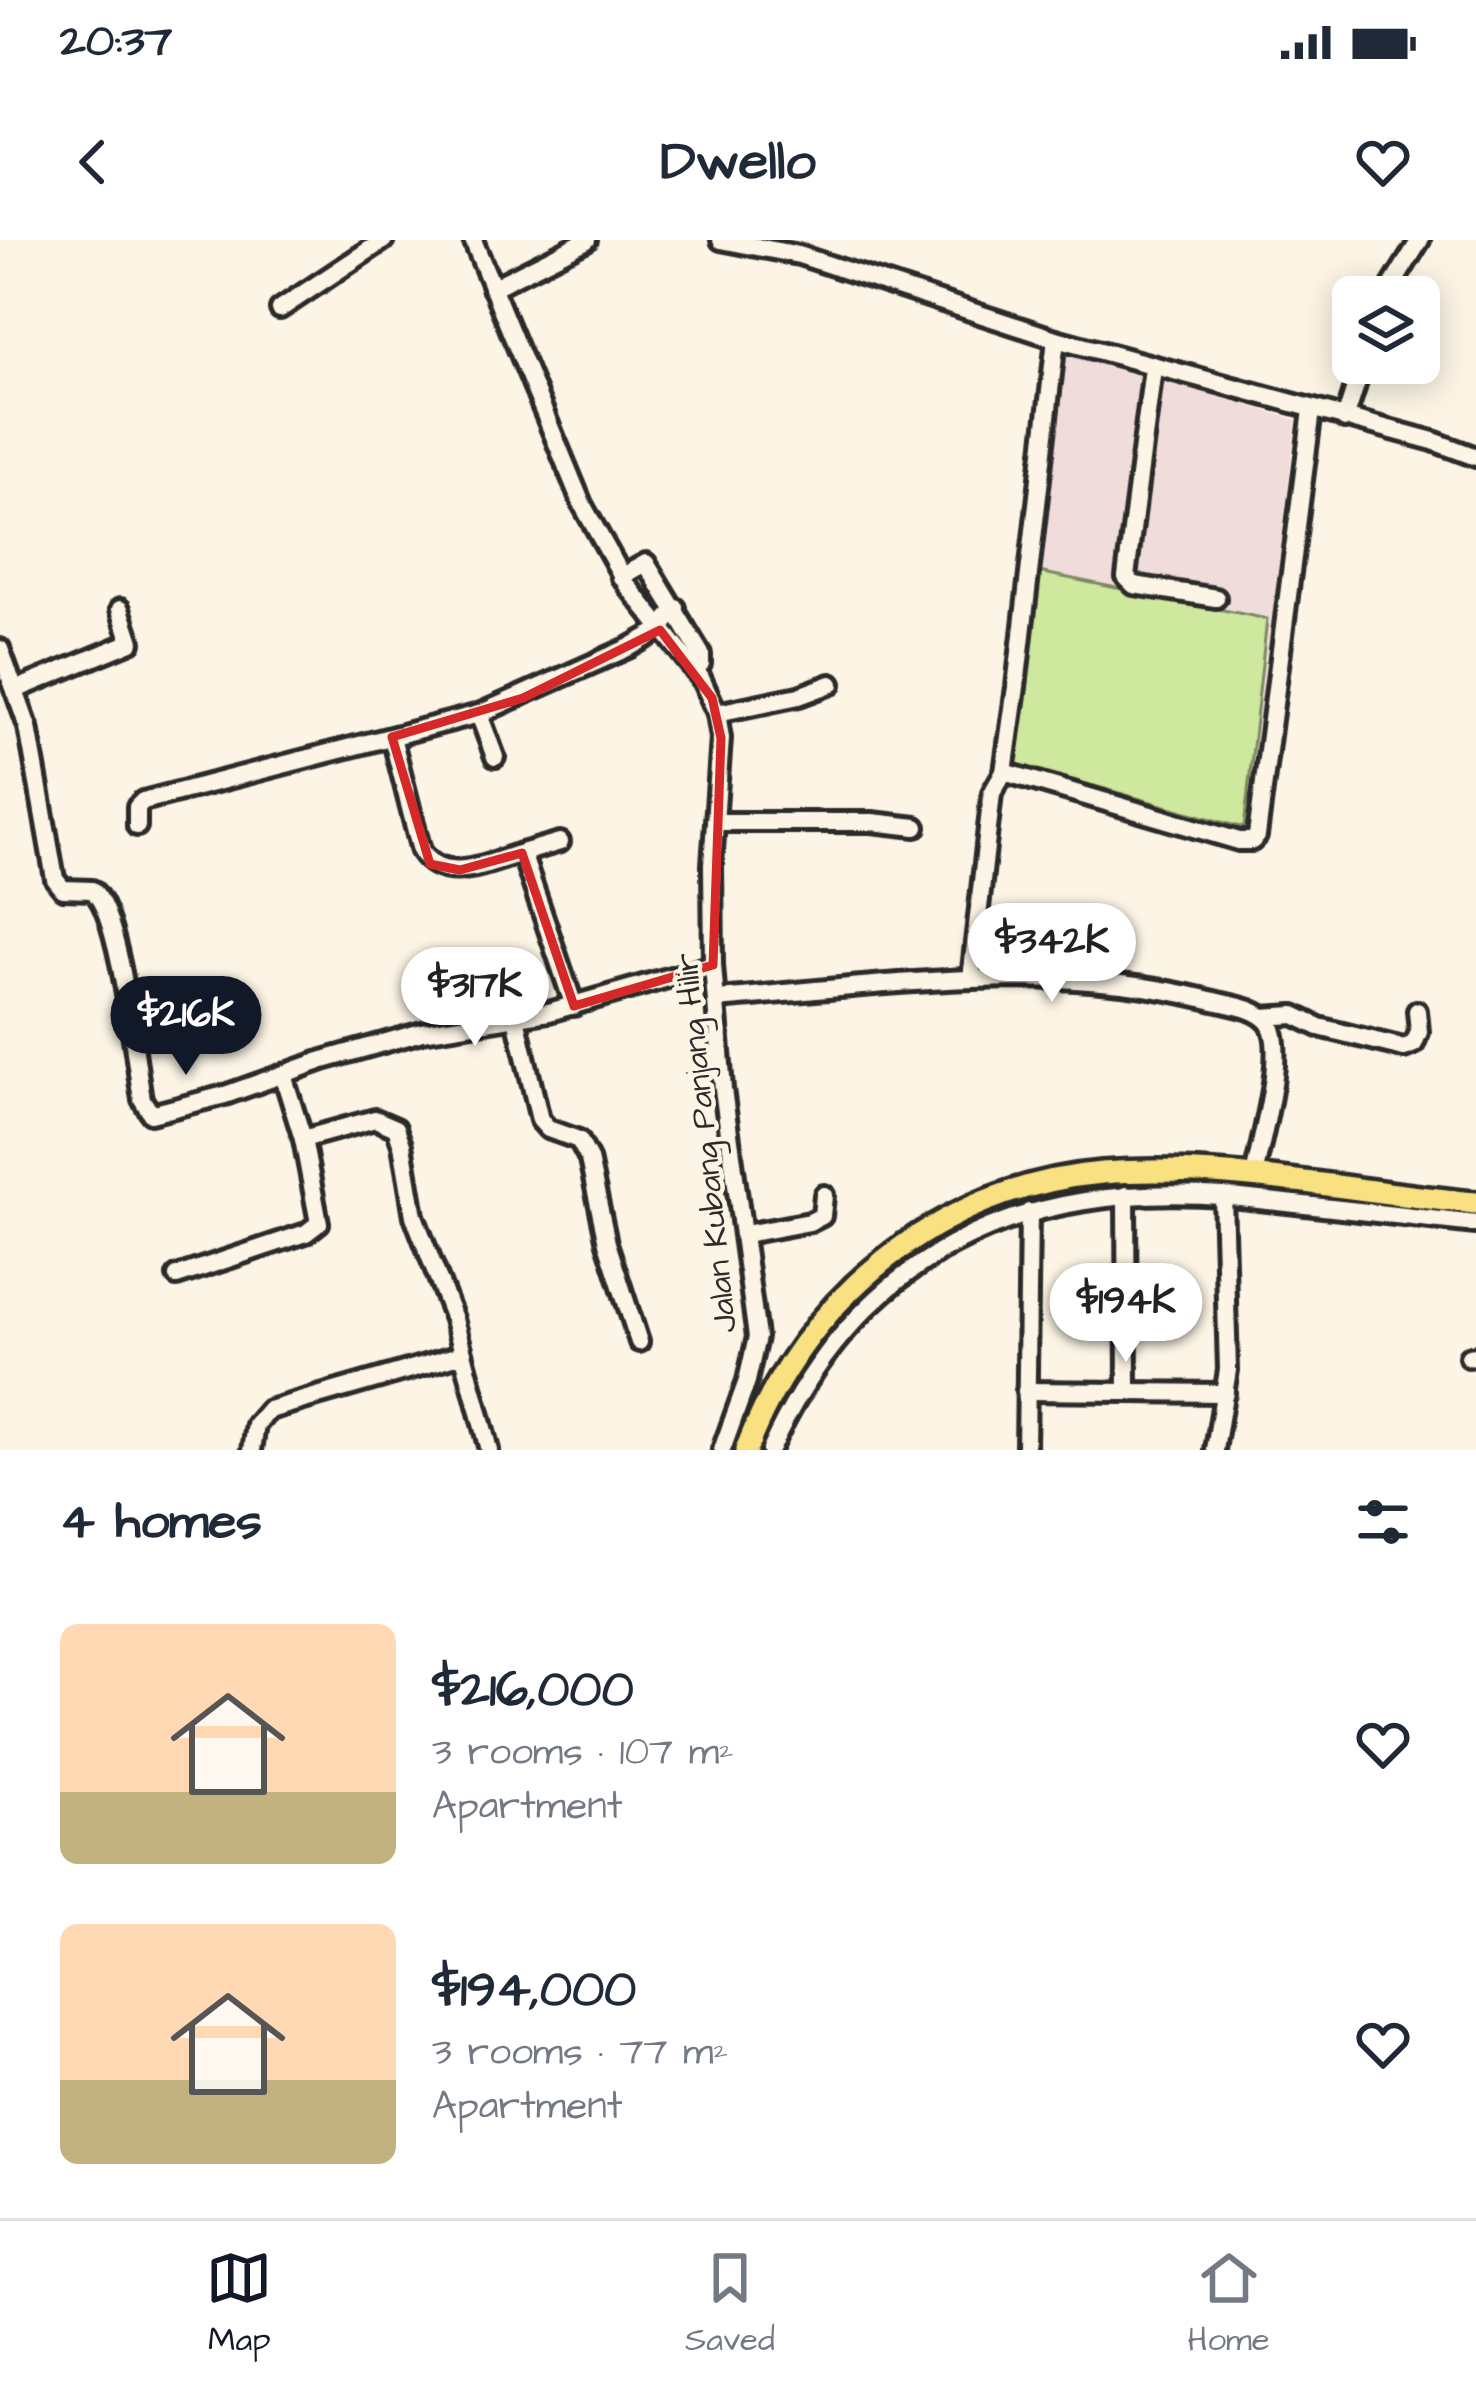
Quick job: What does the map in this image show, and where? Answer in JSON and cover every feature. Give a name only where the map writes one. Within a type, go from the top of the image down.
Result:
[{"type":"main road","points":[[746,1450],[793,1355],[849,1288],[913,1238],[1015,1191],[1100,1173],[1254,1176],[1463,1209]]},
{"type":"street","points":[[280,309],[384,240]]},
{"type":"street","name":"Jalan Kubang Panjang Hilir","points":[[473,240],[581,504],[621,577],[695,671],[717,712],[721,738],[713,965],[723,1089],[757,1337],[722,1450]]},
{"type":"street","points":[[492,288],[586,240]]},
{"type":"street","points":[[721,240],[799,255],[1056,340],[1433,441],[1476,457]]},
{"type":"street","points":[[1398,276],[1420,240]]},
{"type":"street","points":[[971,979],[992,793],[1004,772],[1056,340]]},
{"type":"street","points":[[1153,368],[1126,577],[1134,584],[1216,598]]},
{"type":"street","points":[[1345,419],[1356,384]]},
{"type":"street","points":[[1004,772],[1239,841],[1257,836],[1312,410]]},
{"type":"street","points":[[621,577],[646,563],[700,654],[702,661],[695,671]]},
{"type":"street","points":[[15,690],[128,644],[132,638],[120,608]]},
{"type":"street","points":[[137,826],[136,807],[143,801],[479,714],[523,698],[660,630],[676,608]]},
{"type":"street","points":[[0,649],[28,727],[58,885],[98,893],[108,916],[146,1110],[151,1114],[422,1032],[574,1006],[713,965]]},
{"type":"street","points":[[717,712],[799,696],[831,684]]},
{"type":"street","points":[[479,714],[496,757]]},
{"type":"street","points":[[392,737],[421,851],[430,864],[460,870],[560,842]]},
{"type":"street","points":[[715,822],[916,826]]},
{"type":"street","points":[[522,853],[574,1006]]},
{"type":"street","points":[[716,999],[971,979],[1085,978],[1164,988],[1263,1017],[1294,1016],[1318,1027],[1404,1048],[1414,1044],[1419,1032],[1417,1011]]},
{"type":"street","points":[[1254,1176],[1278,1046],[1263,1017]]},
{"type":"street","points":[[516,1018],[540,1120],[548,1129],[579,1140],[589,1159],[608,1243],[639,1342]]},
{"type":"street","points":[[176,1276],[315,1229],[320,1216],[283,1075]]},
{"type":"street","points":[[303,1139],[375,1119],[395,1128],[414,1216],[448,1301],[489,1450]]},
{"type":"street","points":[[745,1234],[810,1222],[822,1216],[824,1195]]},
{"type":"street","points":[[770,1450],[811,1371],[855,1319],[909,1271],[969,1235],[1029,1211],[1126,1195],[1223,1196],[1463,1209],[1476,1224]]},
{"type":"street","points":[[1126,1195],[1127,1392]]},
{"type":"street","points":[[1215,1450],[1228,1341],[1223,1196]]},
{"type":"street","points":[[1026,1450],[1029,1211]]},
{"type":"street","points":[[252,1450],[256,1425],[269,1410],[463,1354]]},
{"type":"street","points":[[1026,1390],[1225,1393]]},
{"type":"highlighted area","points":[[660,630],[712,698],[721,738],[713,965],[574,1006],[522,853],[460,870],[430,864],[392,737],[523,698]]},
{"type":"shaded area","points":[[1058,349],[1296,420],[1247,834],[1009,767]]},
{"type":"green space","points":[[1039,572],[1267,619],[1244,828],[1016,764]]}]
